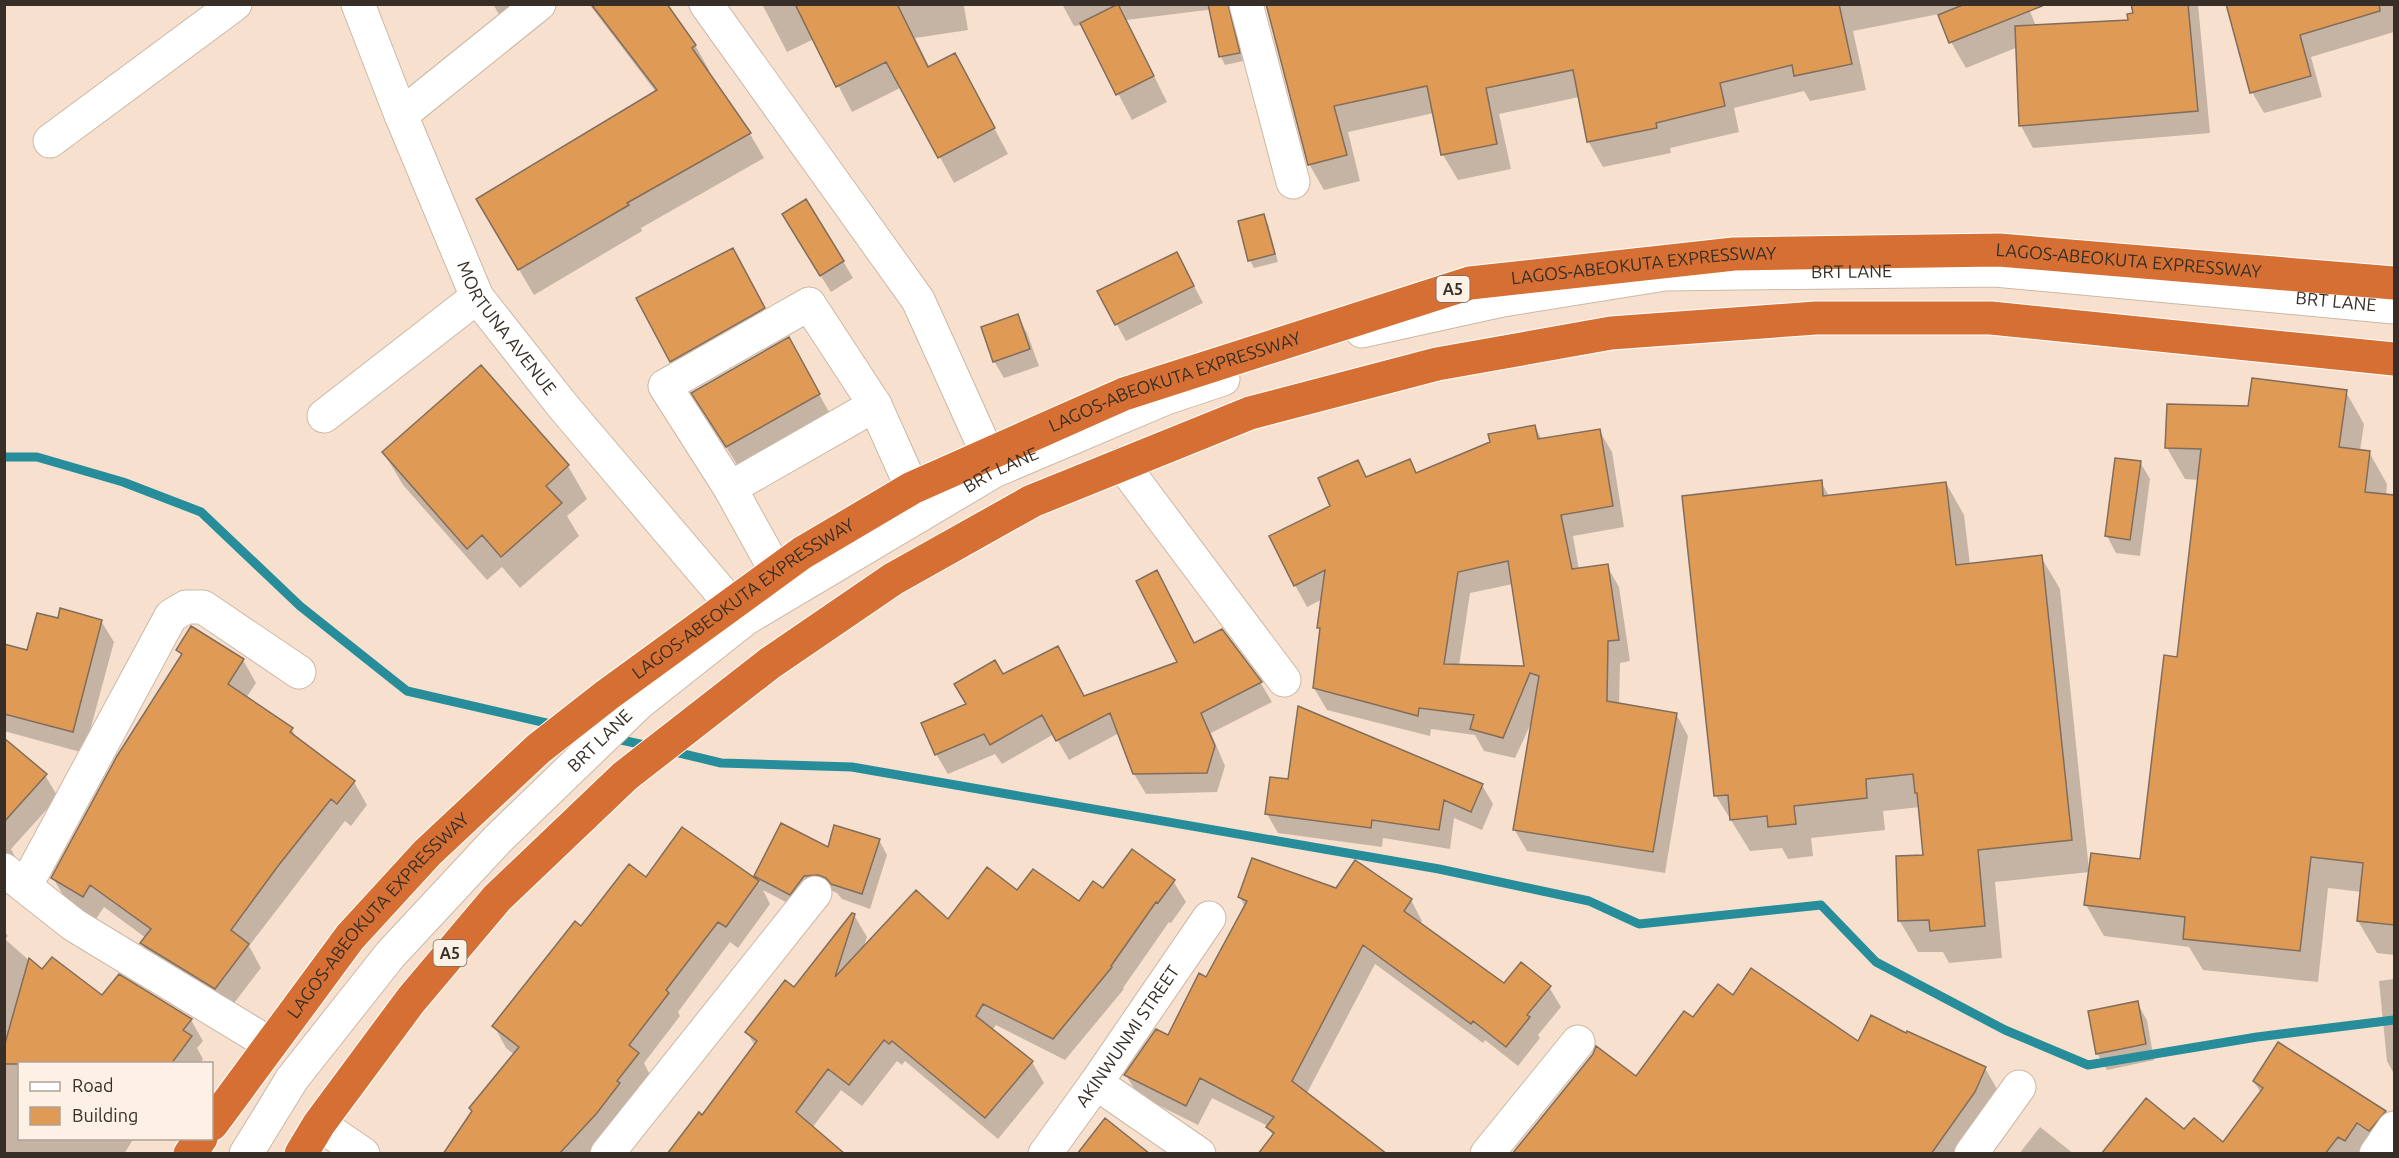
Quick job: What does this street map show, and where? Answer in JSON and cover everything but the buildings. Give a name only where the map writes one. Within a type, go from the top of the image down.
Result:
[{"type":"highway","name":"LAGOS-ABEOKUTA EXPRESSWAY","points":[[213,1123],[350,937],[427,854],[538,749],[607,695],[802,553],[912,488],[1124,394],[1470,284],[1734,254],[1999,249],[2394,283]]},
{"type":"highway","name":"A5","points":[[301,1154],[320,1124],[411,1000],[497,898],[626,776],[770,663],[893,579],[1032,501],[1250,413],[1437,364],[1611,333],[1816,318],[1991,318],[2394,359]]},
{"type":"highway","points":[[190,1154],[200,1140]]},
{"type":"street","points":[[50,141],[235,4]]},
{"type":"street","name":"MORTUNA AVENUE","points":[[358,4],[400,115],[477,297],[562,405],[731,604]]},
{"type":"street","points":[[400,115],[539,4]]},
{"type":"street","points":[[706,4],[918,300],[988,455]]},
{"type":"street","points":[[1246,4],[1293,182]]},
{"type":"street","name":"BRT LANE","points":[[246,1154],[292,1079],[390,955],[498,838],[640,702],[745,619],[994,471],[1166,398],[1368,329],[1503,300],[1665,274],[1995,270],[2394,307]]},
{"type":"street","points":[[324,416],[477,297]]},
{"type":"street","points":[[776,572],[730,488],[665,386],[809,304],[875,405],[912,488]]},
{"type":"street","points":[[730,488],[875,405]]},
{"type":"street","points":[[1122,464],[1284,680]]},
{"type":"street","points":[[270,1044],[74,925],[15,877],[171,616],[186,607],[203,607],[299,672]]},
{"type":"street","points":[[607,1154],[815,893]]},
{"type":"street","name":"AKINWUNMI STREET","points":[[1045,1154],[1209,918]]},
{"type":"street","points":[[1487,1154],[1578,1042]]},
{"type":"street","points":[[1096,1083],[1199,1154]]},
{"type":"street","points":[[1971,1154],[2019,1087]]},
{"type":"street","points":[[320,1124],[363,1154]]},
{"type":"street","points":[[2376,1154],[2394,1128]]},
{"type":"waterway","points":[[4,457],[37,457],[123,482],[201,512],[300,606],[407,691],[555,725]]},
{"type":"waterway","points":[[612,738],[649,746]]},
{"type":"waterway","points":[[671,751],[721,763],[852,767],[1439,869],[1589,901],[1639,924],[1821,905],[1876,962],[2005,1030],[2088,1065],[2257,1037],[2394,1020]]}]
